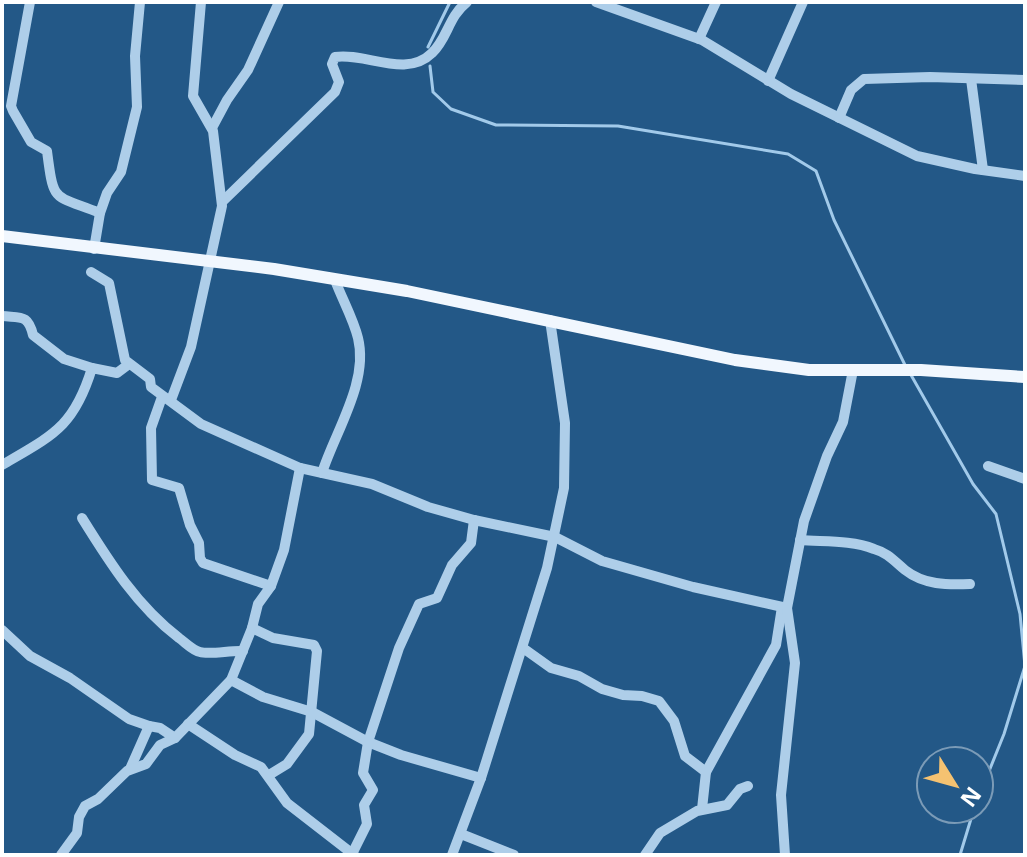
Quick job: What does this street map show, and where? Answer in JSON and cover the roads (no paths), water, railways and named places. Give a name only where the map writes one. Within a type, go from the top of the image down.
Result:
[{"type":"main road","points":[[2,236],[274,269],[407,291],[735,360],[809,370],[921,370],[1025,377]]},
{"type":"street","points":[[30,2],[11,106],[31,142],[47,151],[49,179],[55,194],[100,213]]},
{"type":"street","points":[[94,249],[100,213],[107,193],[121,172],[137,107],[135,56],[140,2]]},
{"type":"street","points":[[201,2],[193,96],[212,128],[222,202],[191,347],[151,428],[152,480],[179,488],[203,563],[271,586]]},
{"type":"street","points":[[212,128],[248,70],[279,2]]},
{"type":"street","points":[[222,202],[335,92],[339,82],[332,64],[335,57],[398,65],[428,57],[436,50],[450,20],[467,2]]},
{"type":"street","points":[[596,2],[699,39],[768,81],[917,156],[1025,176]]},
{"type":"street","points":[[699,39],[716,2]]},
{"type":"street","points":[[768,81],[803,2]]},
{"type":"street","points":[[839,118],[851,90],[864,79],[930,77],[1025,80]]},
{"type":"street","points":[[971,79],[983,170]]},
{"type":"street","points":[[91,272],[109,283],[123,355],[129,364],[150,379],[151,387],[212,431],[300,468],[372,484],[428,507],[474,520],[555,537],[602,561],[693,587],[785,608]]},
{"type":"street","points":[[322,473],[354,394],[360,361],[358,337],[335,280]]},
{"type":"street","points":[[2,316],[26,319],[31,324],[33,335],[64,359],[117,373],[129,364]]},
{"type":"street","points":[[452,855],[481,778],[523,648],[555,537],[564,488],[565,423],[550,320]]},
{"type":"street","points":[[2,465],[59,429],[81,401],[92,368]]},
{"type":"street","points":[[702,809],[706,772],[776,645],[800,540],[817,483],[843,422],[853,370]]},
{"type":"street","points":[[988,466],[1025,479]]},
{"type":"street","points":[[130,769],[146,764],[163,743],[175,738],[231,680],[258,604],[271,586],[288,538],[300,468]]},
{"type":"street","points":[[82,518],[125,585],[169,630],[204,653],[226,649],[243,651]]},
{"type":"street","points":[[188,724],[235,755],[258,764],[287,803],[353,854],[367,824],[364,805],[373,790],[363,773],[368,742],[399,648],[419,604],[439,595],[452,565],[471,543],[474,520]]},
{"type":"street","points":[[800,540],[872,548],[888,554],[907,572],[929,582],[941,585],[970,584]]},
{"type":"street","points":[[785,608],[795,663],[781,795],[785,855]]},
{"type":"street","points":[[252,628],[273,638],[314,645],[318,657],[309,734],[287,764],[269,775]]},
{"type":"street","points":[[2,630],[30,656],[70,678],[129,719],[160,728],[175,738]]},
{"type":"street","points":[[523,648],[551,668],[579,676],[602,689],[659,701],[674,721],[685,756],[706,772]]},
{"type":"street","points":[[231,680],[263,697],[312,712],[368,742],[420,762],[481,778]]},
{"type":"street","points":[[61,855],[77,833],[79,817],[85,806],[95,801],[130,769],[149,726]]},
{"type":"street","points":[[645,855],[660,833],[702,809],[727,805],[740,789],[748,786]]},
{"type":"street","points":[[461,834],[514,855]]},
{"type":"waterway","points":[[428,47],[450,2]]},
{"type":"waterway","points":[[430,66],[433,92],[451,109],[496,125],[618,126],[788,154],[816,171],[834,220],[905,365]]},
{"type":"waterway","points":[[911,375],[973,484],[996,514],[1020,614],[1025,666],[995,756]]},
{"type":"waterway","points":[[960,855],[969,825]]}]
